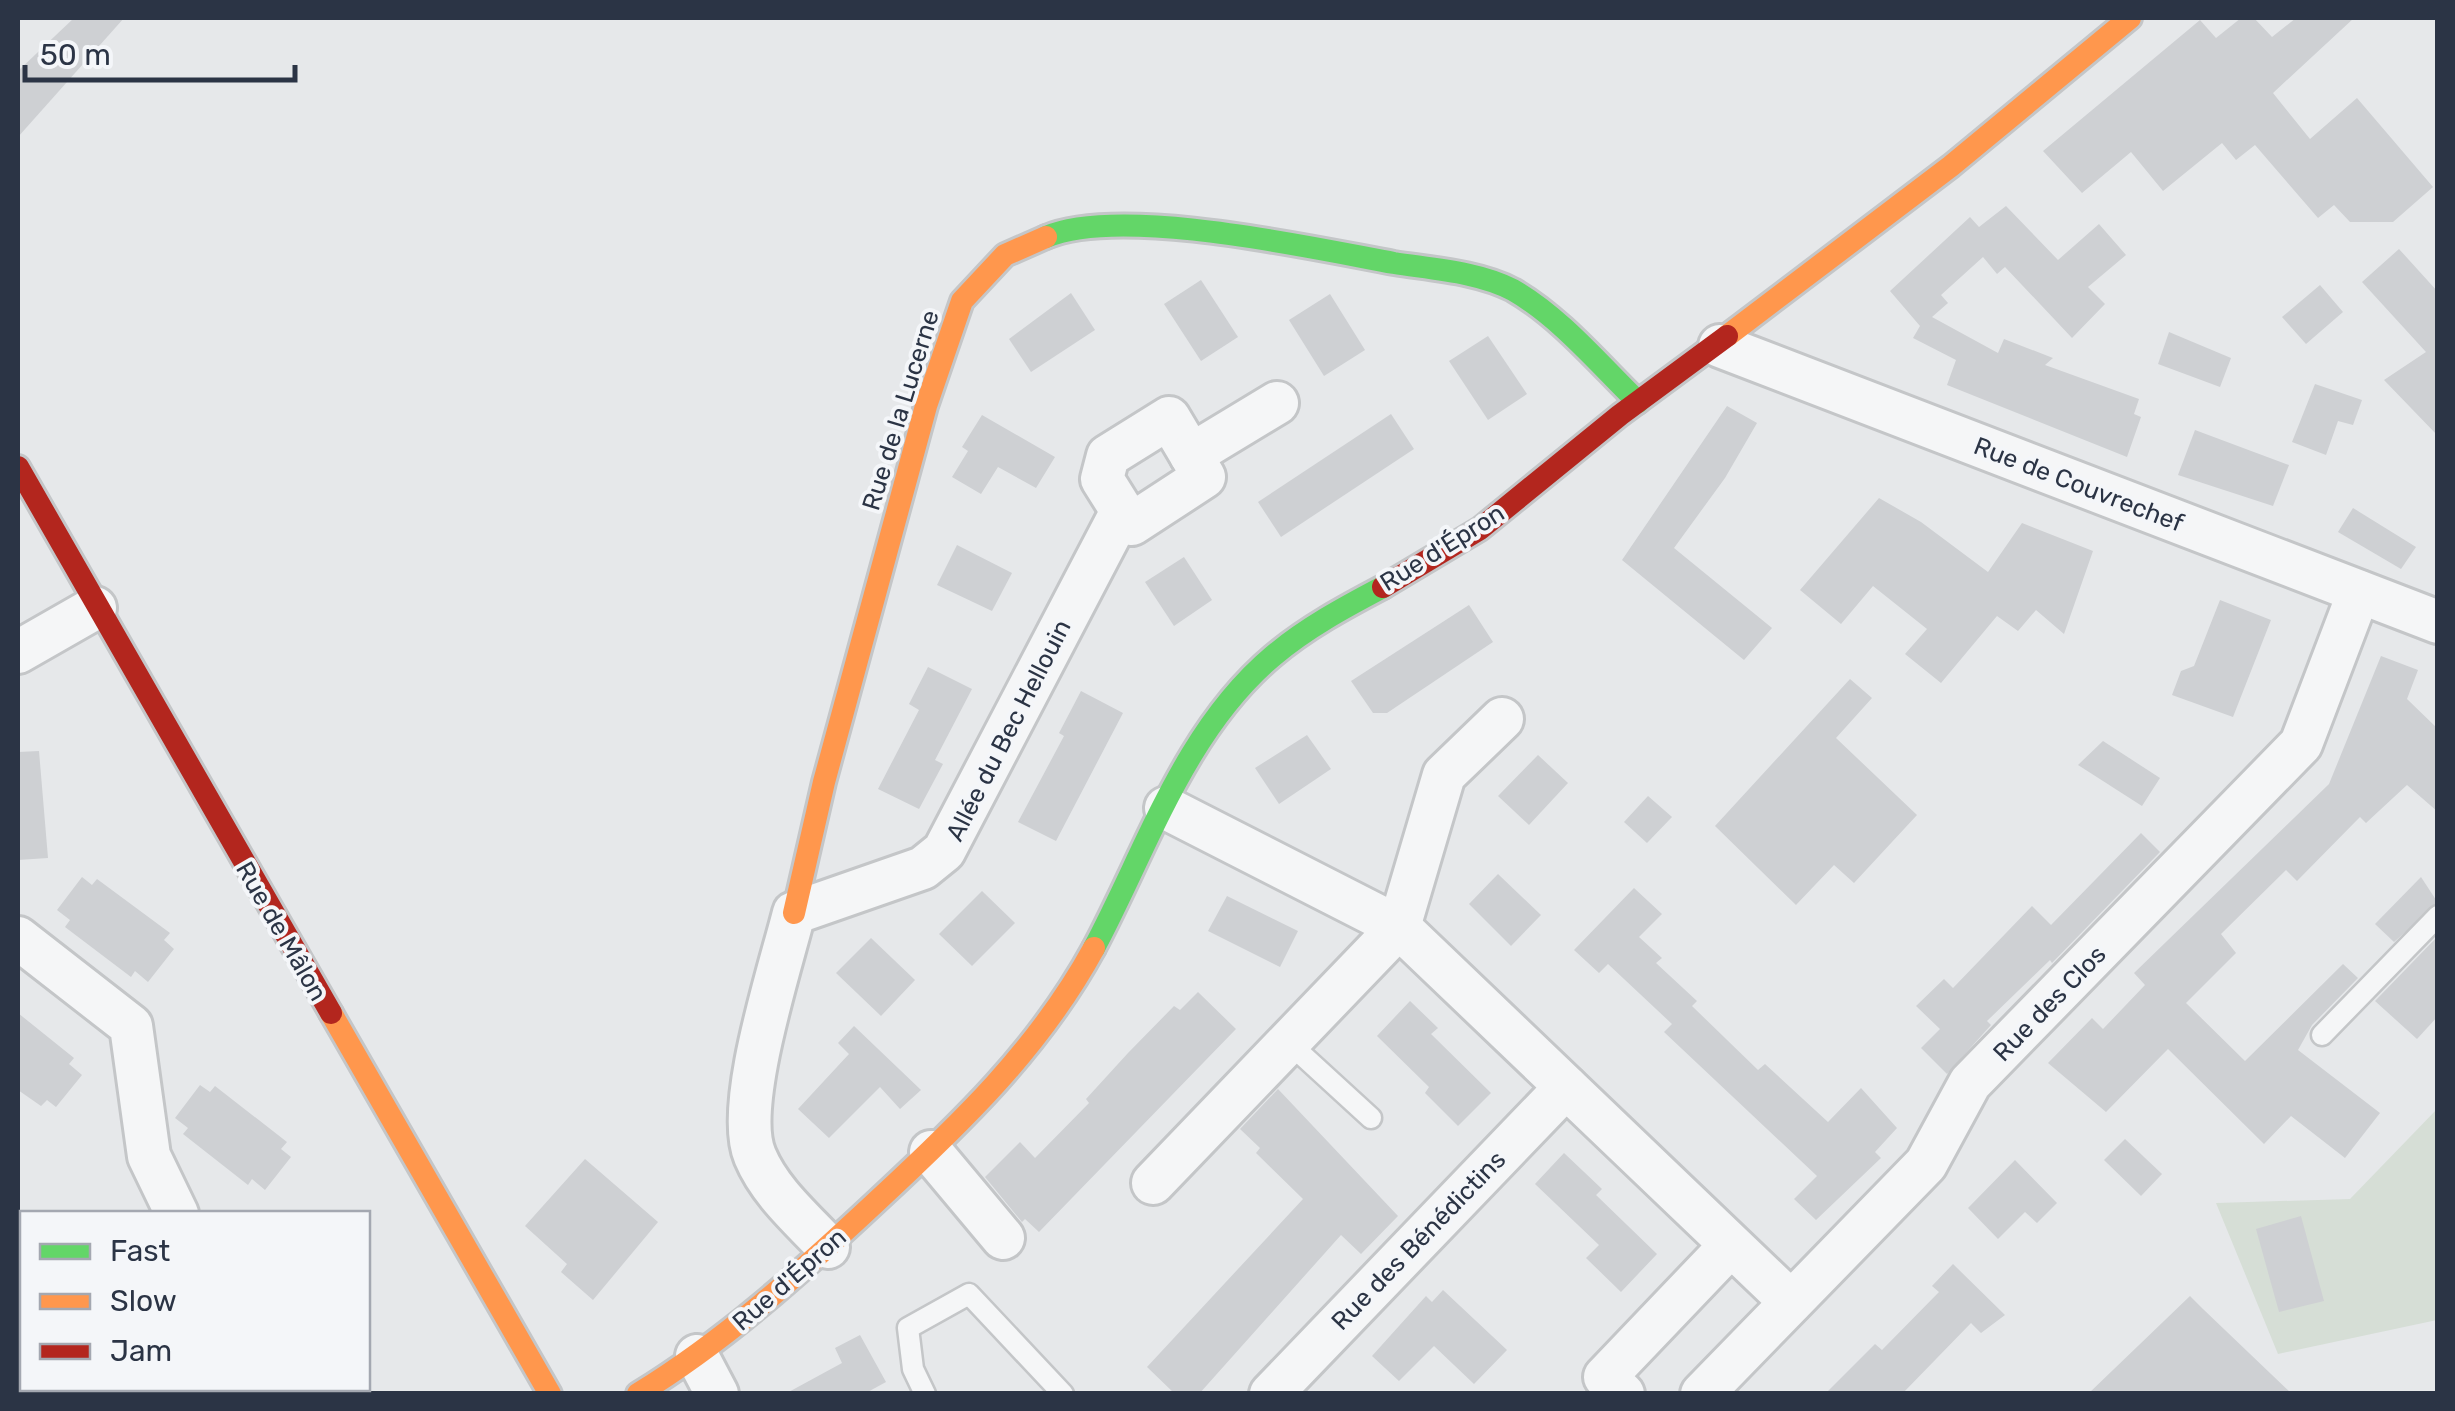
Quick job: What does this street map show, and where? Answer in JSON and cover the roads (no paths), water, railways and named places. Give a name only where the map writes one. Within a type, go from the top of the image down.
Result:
[{"type":"street","name":"Rue d'Épron","points":[[638,1394],[766,1304],[1008,1078],[1049,1023],[1208,730],[1246,682],[1315,623],[1477,532],[1638,402],[1720,346],[1919,196],[2130,18]]},
{"type":"street","name":"Rue de la Lucerne","points":[[794,913],[824,782],[926,406],[962,302],[1005,255],[1064,230],[1123,227],[1241,235],[1468,276],[1509,288],[1539,307],[1638,402]]},
{"type":"street","name":"Rue de Couvrechef","points":[[1720,346],[2438,622]]},
{"type":"street","points":[[1191,455],[1276,403]]},
{"type":"street","points":[[1170,418],[1204,477],[1132,524],[1122,510],[1102,479],[1108,456],[1170,418]]},
{"type":"street","name":"Rue de Mâlon","points":[[18,467],[95,608],[550,1394]]},
{"type":"street","name":"Allée du Bec Hellouin","points":[[794,913],[923,868],[944,851],[1122,510]]},
{"type":"street","name":"Rue des Clos","points":[[1702,1394],[1926,1164],[1970,1083],[2301,744],[2359,592]]},
{"type":"street","points":[[18,652],[95,608]]},
{"type":"street","points":[[1152,1183],[1399,926],[1444,776],[1502,718]]},
{"type":"street","points":[[1166,808],[1399,926],[1791,1302]]},
{"type":"street","points":[[794,913],[747,1117],[754,1154],[764,1174],[828,1247]]},
{"type":"street","points":[[18,938],[131,1026],[150,1156],[176,1211]]},
{"type":"street","name":"Rue des Bénédictins","points":[[1270,1394],[1566,1087]]},
{"type":"street","points":[[931,1152],[1003,1238]]},
{"type":"street","points":[[1623,1394],[1605,1376],[1730,1246]]},
{"type":"street","points":[[697,1356],[717,1394]]},
{"type":"lane","points":[[2322,1035],[2438,916]]},
{"type":"lane","points":[[1288,1042],[1371,1118]]},
{"type":"lane","points":[[925,1394],[913,1369],[908,1328],[969,1294],[1063,1394]]}]
